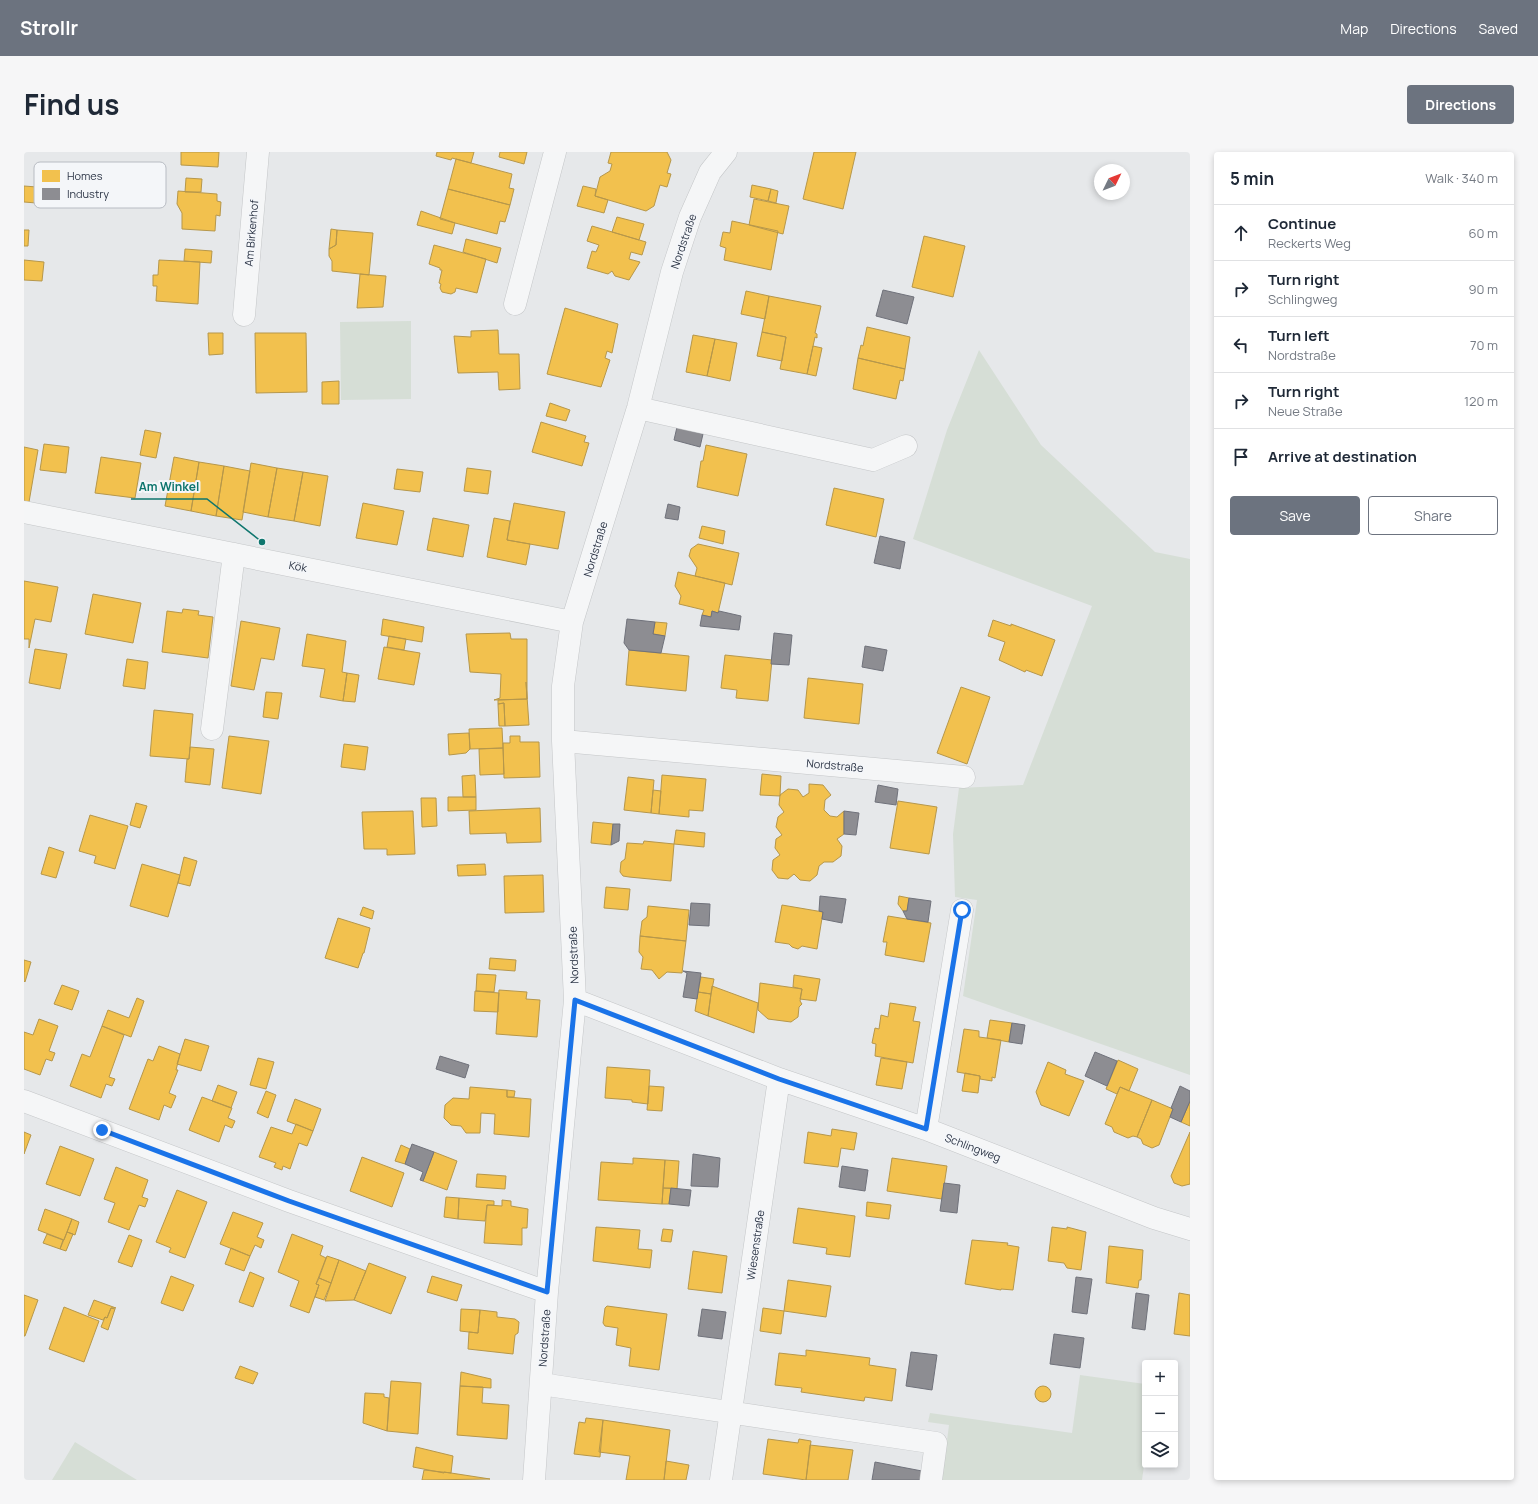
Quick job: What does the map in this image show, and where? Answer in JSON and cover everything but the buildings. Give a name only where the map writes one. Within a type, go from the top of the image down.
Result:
[{"type":"street","name":"Am Birkenhof","points":[[244,315],[258,152]]},
{"type":"street","points":[[515,304],[555,152]]},
{"type":"street","name":"Nordstraße","points":[[534,1480],[547,1292],[575,1000],[563,741],[563,686],[572,622],[638,408],[672,272],[690,217],[710,172],[726,152]]},
{"type":"street","points":[[638,408],[873,460],[906,446]]},
{"type":"street","name":"Kök","points":[[24,512],[572,622]]},
{"type":"street","points":[[212,729],[234,554]]},
{"type":"street","name":"Nordstraße","points":[[563,741],[964,776]]},
{"type":"street","points":[[926,1129],[962,910]]},
{"type":"street","name":"Schlingweg","points":[[575,1000],[779,1079],[926,1129],[1154,1218],[1190,1229]]},
{"type":"street","name":"Wiesenstraße","points":[[721,1480],[779,1079]]},
{"type":"street","points":[[24,1101],[289,1201],[547,1292]]},
{"type":"street","points":[[541,1384],[936,1443],[931,1480]]},
{"type":"shaded area","points":[[411,321],[411,399],[341,400],[340,322]]},
{"type":"shaded area","points":[[979,350],[1041,445],[1155,552],[1190,559],[1190,1075],[963,996],[977,900],[955,897],[953,834],[959,788],[1023,785],[1092,606],[913,539],[947,430]]},
{"type":"shaded area","points":[[1080,1375],[1142,1384],[1142,1468],[1144,1468],[1142,1480],[942,1480],[949,1425],[928,1422],[930,1413],[1072,1433]]},
{"type":"shaded area","points":[[75,1442],[137,1480],[52,1480]]},
{"type":"place","name":"Am Winkel","points":[[262,542]]},
{"type":"route","points":[[102,1130],[289,1201],[547,1292],[575,1000],[779,1079],[926,1129],[962,910]]}]
